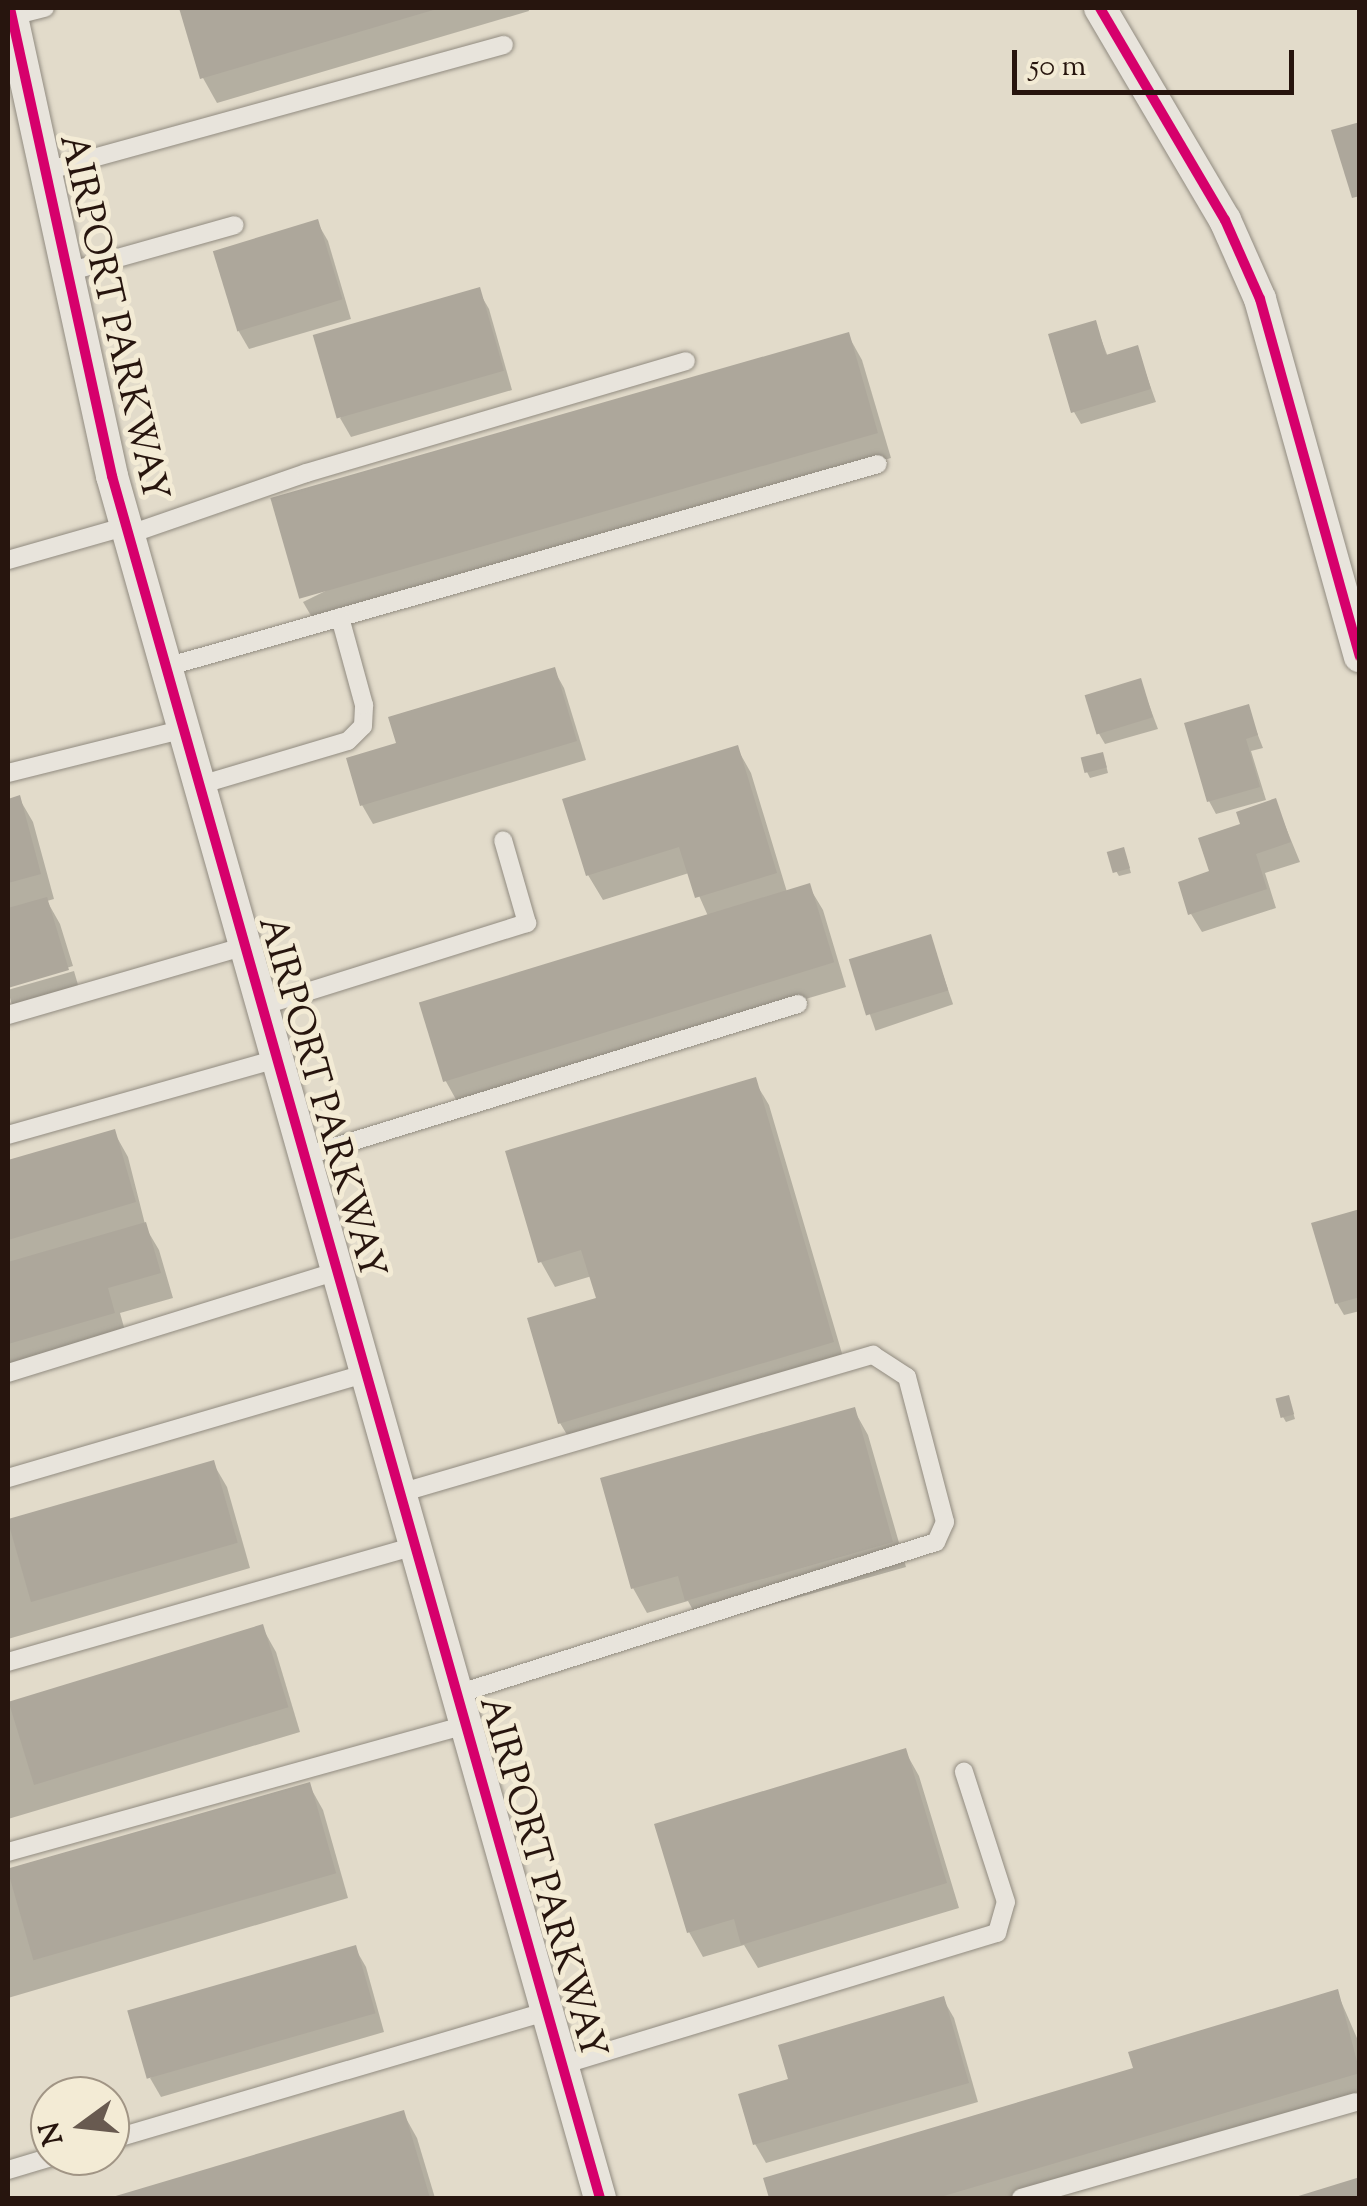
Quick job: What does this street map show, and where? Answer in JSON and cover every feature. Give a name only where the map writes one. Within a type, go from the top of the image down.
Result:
[{"type":"street","points":[[1100,8],[1225,220],[1260,299],[1354,615],[1360,656]]},
{"type":"street","name":"AIRPORT PARKWAY","points":[[11,12],[128,530],[600,2198]]},
{"type":"lane","points":[[11,12],[45,8]]},
{"type":"lane","points":[[46,171],[504,45]]},
{"type":"lane","points":[[68,272],[235,226]]},
{"type":"lane","points":[[8,560],[128,530],[686,361]]},
{"type":"lane","points":[[166,667],[878,464]]},
{"type":"lane","points":[[200,786],[348,741],[362,726],[364,705],[340,617]]},
{"type":"lane","points":[[8,773],[43,768],[184,730]]},
{"type":"lane","points":[[262,1006],[527,923],[503,840]]},
{"type":"lane","points":[[8,1015],[245,946]]},
{"type":"lane","points":[[305,1156],[798,1004]]},
{"type":"lane","points":[[8,1135],[277,1059]]},
{"type":"lane","points":[[8,1373],[338,1272]]},
{"type":"lane","points":[[8,1852],[462,1709],[936,1542],[945,1522],[907,1378],[873,1356],[400,1493]]},
{"type":"lane","points":[[8,1478],[366,1373]]},
{"type":"lane","points":[[8,1662],[415,1546]]},
{"type":"lane","points":[[562,2065],[996,1933],[1006,1902],[964,1772]]},
{"type":"lane","points":[[130,2134],[547,2011]]},
{"type":"lane","points":[[1021,2198],[1356,2102]]},
{"type":"building","points":[[179,8],[440,8],[200,79]]},
{"type":"building","points":[[1360,122],[1360,196],[1352,198],[1331,130]]},
{"type":"building","points":[[318,219],[343,299],[237,331],[213,251]]},
{"type":"building","points":[[480,287],[504,371],[337,419],[313,335]]},
{"type":"building","points":[[1096,320],[1106,355],[1138,345],[1151,389],[1071,413],[1048,334]]},
{"type":"building","points":[[849,332],[878,433],[299,599],[270,498]]},
{"type":"building","points":[[555,667],[577,741],[360,806],[346,758],[396,743],[388,717]]},
{"type":"building","points":[[1141,678],[1153,717],[1097,734],[1085,695]]},
{"type":"building","points":[[1249,704],[1258,735],[1246,739],[1260,787],[1207,802],[1184,723]]},
{"type":"building","points":[[738,745],[777,873],[695,898],[679,847],[586,876],[562,799]]},
{"type":"building","points":[[1103,752],[1107,768],[1085,773],[1081,758]]},
{"type":"building","points":[[20,795],[41,874],[8,883],[8,799]]},
{"type":"building","points":[[1276,798],[1291,842],[1256,854],[1267,889],[1188,915],[1178,882],[1209,871],[1198,838],[1240,824],[1236,812]]},
{"type":"building","points":[[1124,847],[1130,868],[1113,873],[1107,852]]},
{"type":"building","points":[[810,883],[834,962],[443,1082],[419,1003]]},
{"type":"building","points":[[47,897],[69,970],[8,988],[8,908]]},
{"type":"building","points":[[931,934],[948,990],[866,1016],[849,959]]},
{"type":"building","points":[[756,1077],[834,1342],[558,1424],[527,1318],[596,1298],[581,1250],[538,1263],[505,1151]]},
{"type":"building","points":[[115,1129],[136,1202],[8,1240],[8,1160]]},
{"type":"building","points":[[1360,1209],[1360,1297],[1335,1304],[1311,1223]]},
{"type":"building","points":[[146,1222],[161,1273],[108,1288],[115,1313],[8,1344],[8,1262]]},
{"type":"building","points":[[1289,1395],[1294,1414],[1281,1418],[1275,1399]]},
{"type":"building","points":[[855,1407],[893,1542],[685,1601],[678,1576],[631,1589],[600,1478]]},
{"type":"building","points":[[214,1460],[238,1543],[31,1602],[8,1519]]},
{"type":"building","points":[[263,1624],[288,1707],[34,1785],[9,1702]]},
{"type":"building","points":[[906,1748],[947,1883],[741,1945],[734,1919],[687,1933],[654,1824]]},
{"type":"building","points":[[310,1782],[336,1873],[33,1960],[8,1869]]},
{"type":"building","points":[[356,1945],[376,2013],[147,2079],[127,2011]]},
{"type":"building","points":[[1338,1989],[1360,2073],[937,2198],[769,2198],[763,2178],[1133,2068],[1128,2052]]},
{"type":"building","points":[[944,1996],[969,2083],[753,2145],[738,2094],[788,2079],[778,2045]]},
{"type":"building","points":[[404,2110],[430,2198],[109,2198]]},
{"type":"building","points":[[1360,2177],[1360,2198],[1292,2198]]},
{"type":"cycle path","points":[[10,8],[112,476],[600,2198]]},
{"type":"cycle path","points":[[1100,8],[1225,220],[1260,299],[1360,656]]}]
